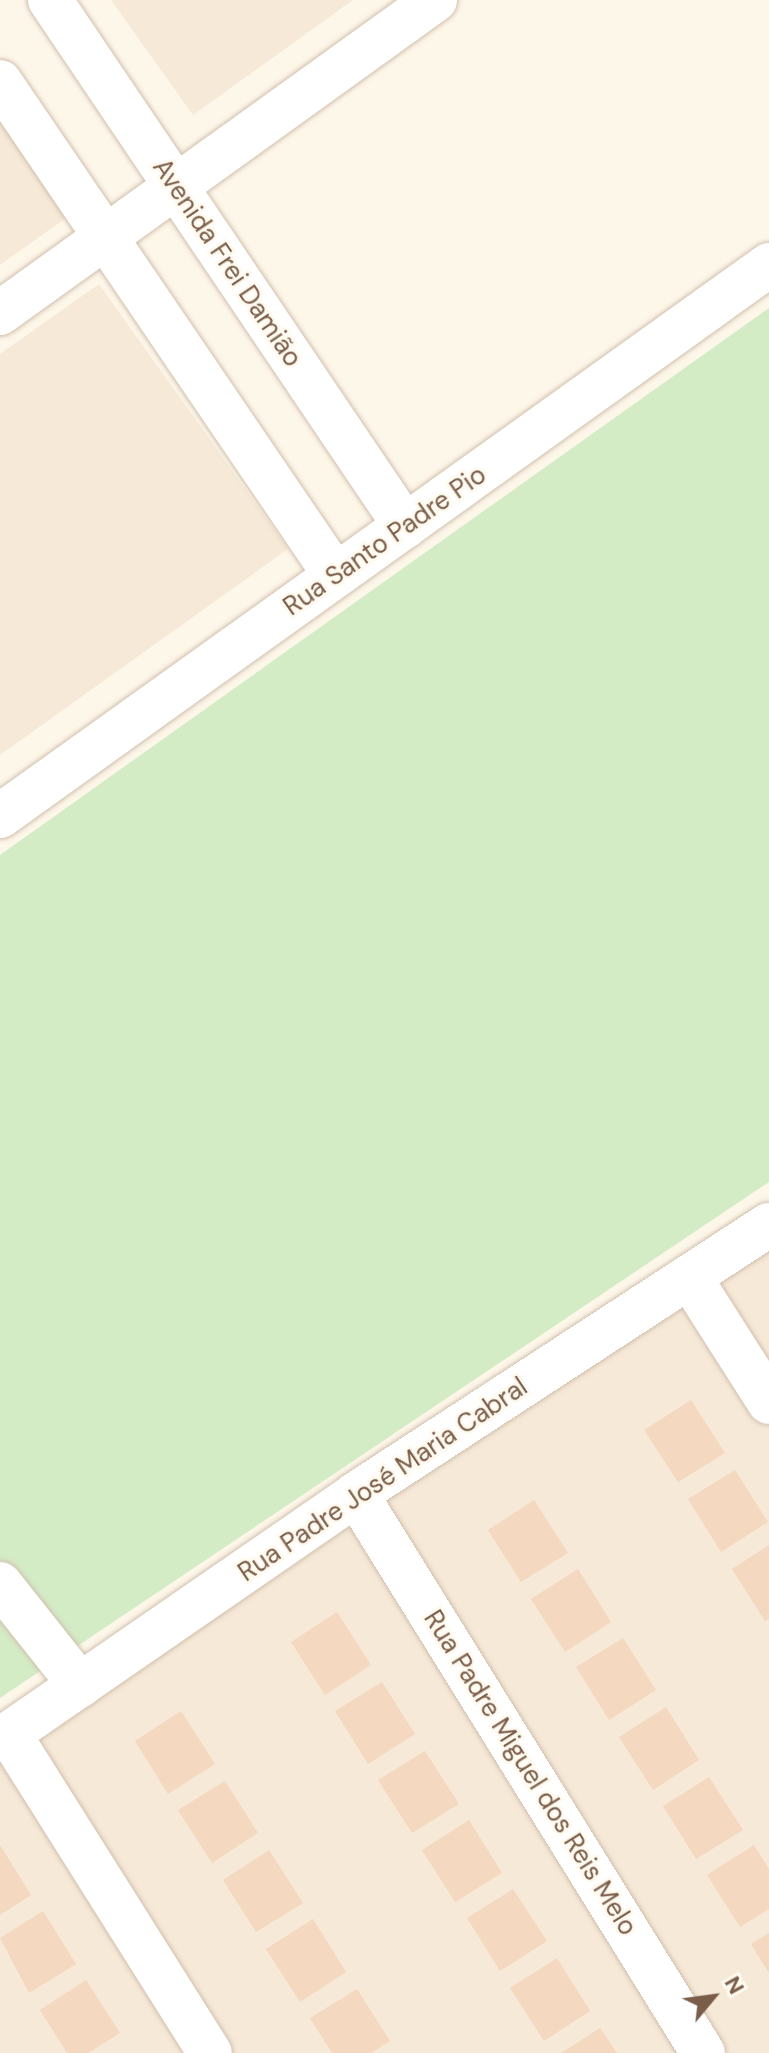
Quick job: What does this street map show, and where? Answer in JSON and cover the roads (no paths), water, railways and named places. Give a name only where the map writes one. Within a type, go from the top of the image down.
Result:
[{"type":"street","name":"Avenida Frei Damião","points":[[50,0],[405,526]]},
{"type":"street","points":[[0,313],[435,0]]},
{"type":"street","points":[[0,82],[335,575]]},
{"type":"street","name":"Rua Santo Padre Pio","points":[[0,816],[769,265]]},
{"type":"street","name":"Rua Padre José Maria Cabral","points":[[4,1737],[356,1494],[769,1225]]},
{"type":"street","points":[[690,1278],[769,1402]]},
{"type":"street","name":"Rua Padre Miguel dos Reis Melo","points":[[356,1494],[703,2053]]},
{"type":"street","points":[[0,1584],[80,1685]]},
{"type":"street","points":[[4,1737],[210,2053]]}]
